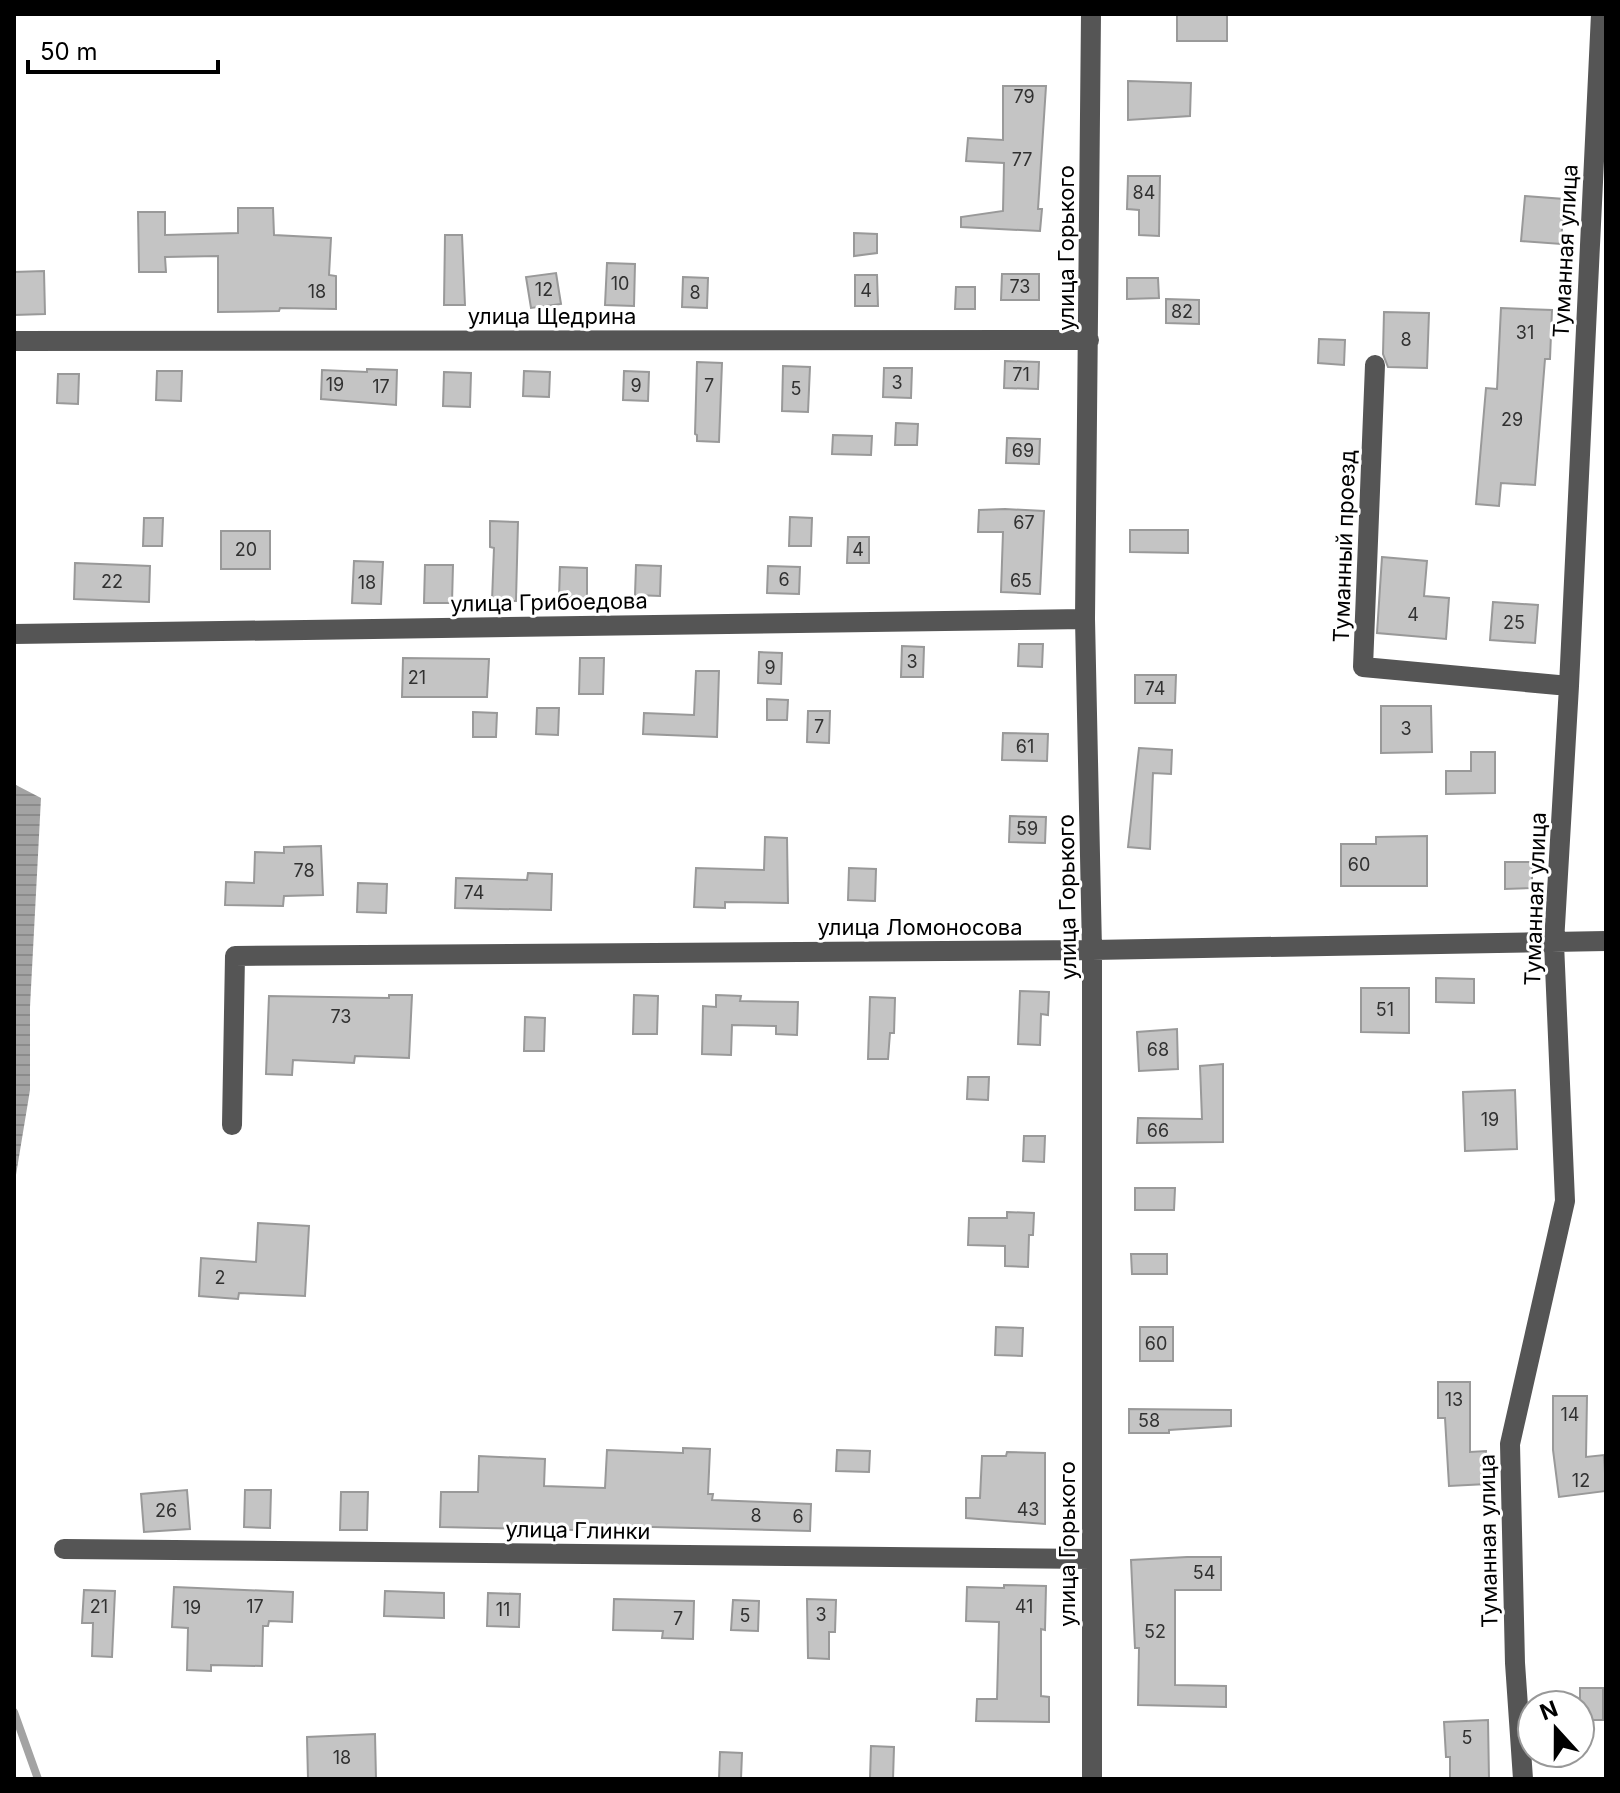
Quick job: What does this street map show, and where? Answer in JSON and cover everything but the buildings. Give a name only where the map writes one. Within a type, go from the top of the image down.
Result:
[{"type":"street","name":"улица Горького","points":[[1091,14],[1085,619],[1092,950],[1092,1779]]},
{"type":"street","name":"Туманная улица","points":[[1523,1779],[1515,1663],[1510,1444],[1565,1201],[1554,943],[1601,14]]},
{"type":"street","name":"улица Щедрина","points":[[14,341],[1089,340]]},
{"type":"street","name":"Туманный проезд","points":[[1375,365],[1363,667],[1569,686]]},
{"type":"street","name":"улица Грибоедова","points":[[14,634],[1085,619]]},
{"type":"street","name":"улица Ломоносова","points":[[232,1125],[235,956],[1092,950],[1606,941]]},
{"type":"street","name":"улица Глинки","points":[[64,1549],[1091,1559]]},
{"type":"shaded area","points":[[14,784],[41,798],[30,1007],[30,1090],[14,1187]]},
{"type":"waterway","points":[[14,1712],[38,1779]]}]
